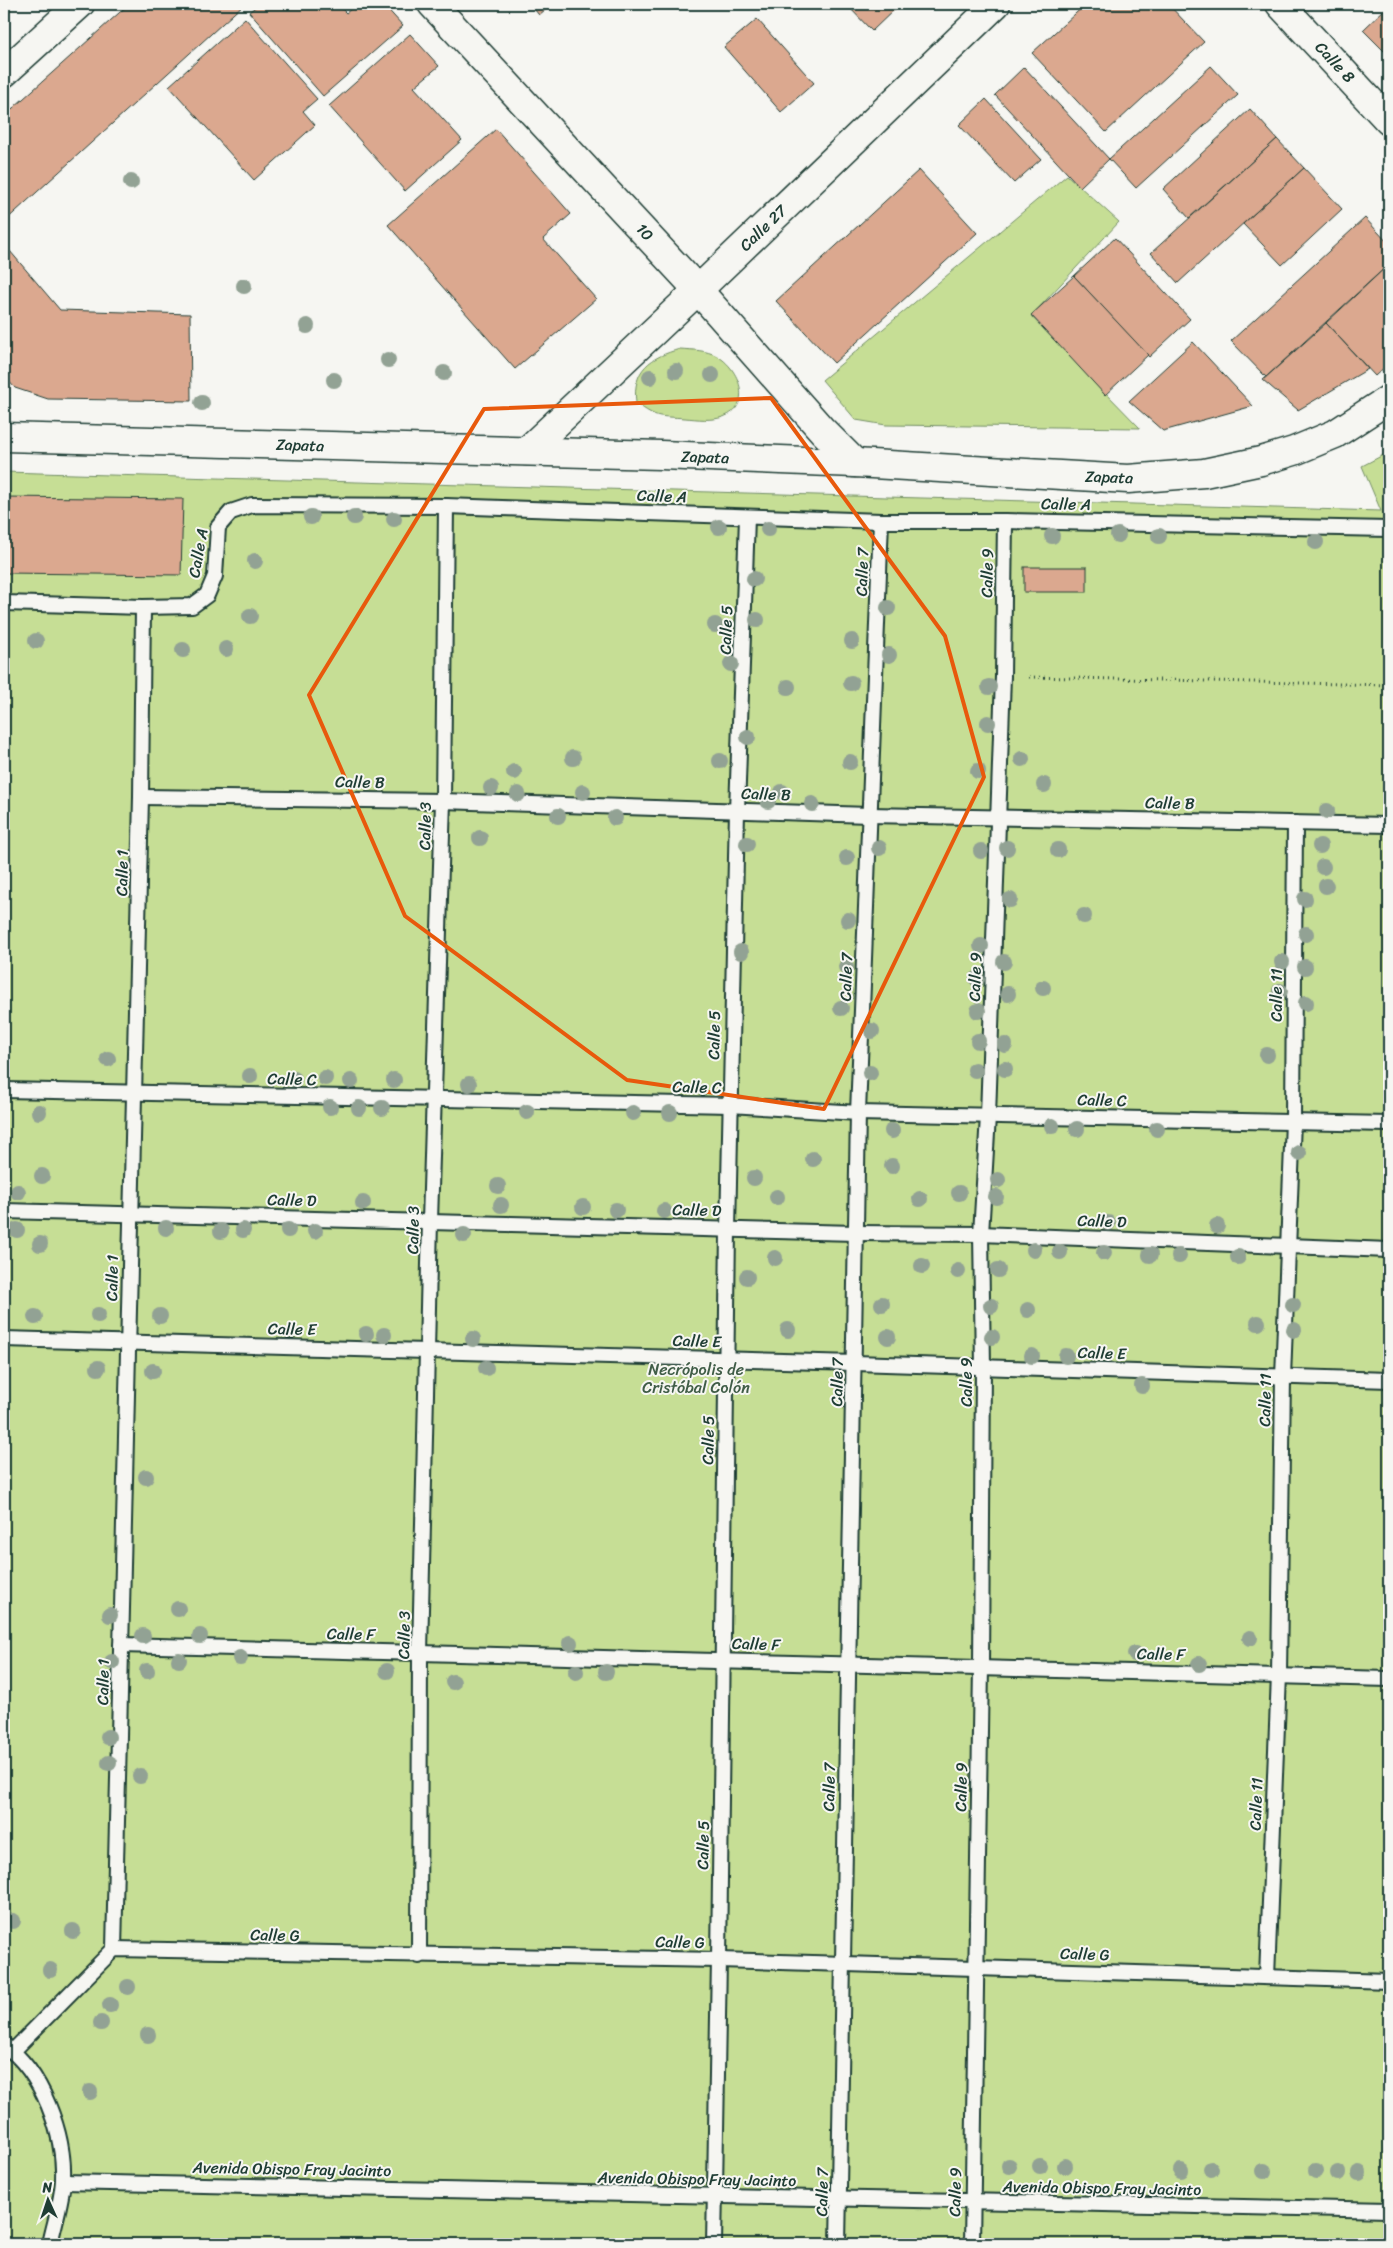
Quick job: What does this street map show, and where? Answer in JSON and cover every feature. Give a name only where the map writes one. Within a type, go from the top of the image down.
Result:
[{"type":"street","points":[[4,74],[80,4]]},
{"type":"street","name":"10","points":[[432,4],[698,290],[822,430],[855,463]]},
{"type":"street","name":"Calle 27","points":[[527,451],[996,4]]},
{"type":"street","name":"Calle 8","points":[[1280,4],[1389,121]]},
{"type":"street","name":"Zapata","points":[[6,435],[855,463],[1128,479],[1204,473],[1252,464],[1294,451],[1335,434],[1389,399]]},
{"type":"lane","name":"Calle A","points":[[4,602],[143,607],[192,606],[207,595],[215,576],[218,528],[231,512],[252,505],[446,506],[882,521],[1005,521],[1389,529]]},
{"type":"lane","name":"Calle 3","points":[[419,1956],[420,1653],[430,1221],[443,801],[446,506]]},
{"type":"lane","name":"Calle 5","points":[[714,2244],[730,1105],[747,517]]},
{"type":"lane","name":"Calle 7","points":[[838,2244],[858,1113],[882,521]]},
{"type":"lane","name":"Calle 9","points":[[972,2244],[981,1667],[983,1367],[981,1234],[988,1116],[1003,676],[1005,521]]},
{"type":"lane","name":"Calle 1","points":[[114,1949],[141,797],[143,607]]},
{"type":"lane","name":"Calle B","points":[[141,797],[443,801],[869,815],[1389,825]]},
{"type":"lane","name":"Calle 11","points":[[1267,1977],[1278,1675],[1283,1377],[1293,1121],[1295,823]]},
{"type":"lane","name":"Calle C","points":[[4,1090],[730,1105],[858,1113],[1389,1124]]},
{"type":"lane","name":"Calle D","points":[[4,1211],[856,1233],[981,1234],[1389,1250]]},
{"type":"lane","name":"Calle E","points":[[4,1339],[855,1362],[1389,1380]]},
{"type":"lane","name":"Calle F","points":[[121,1645],[1389,1678]]},
{"type":"lane","name":"Calle G","points":[[114,1949],[719,1960],[1389,1982]]},
{"type":"lane","points":[[50,2244],[63,2182],[61,2143],[40,2086],[9,2048],[114,1949]]},
{"type":"lane","name":"Avenida Obispo Fray Jacinto","points":[[63,2182],[972,2203],[1389,2210]]},
{"type":"path","points":[[1003,676],[1389,685]]},
{"type":"highlighted area","points":[[771,398],[945,636],[984,777],[824,1109],[627,1080],[405,916],[309,695],[484,409]]},
{"type":"green space","points":[[1067,175],[1119,222],[1031,316],[1140,428],[886,425],[856,420],[822,380]]},
{"type":"green space","points":[[680,349],[713,354],[732,369],[740,387],[741,396],[733,412],[723,417],[709,419],[664,417],[649,412],[636,403],[637,381],[646,366],[660,356]]},
{"type":"green space","name":"Necrópolis de Cristóbal Colón","points":[[1389,452],[1389,2244],[4,2244],[4,472],[1381,511],[1362,466]]},
{"type":"building","points":[[129,4],[244,4],[4,222],[4,116]]},
{"type":"building","points":[[259,4],[337,4],[346,13],[357,4],[383,4],[403,26],[323,96],[249,12]]},
{"type":"building","points":[[530,4],[552,4],[539,15]]},
{"type":"building","points":[[846,4],[896,4],[898,6],[872,31]]},
{"type":"building","points":[[1086,4],[1168,4],[1204,42],[1106,132],[1032,53]]},
{"type":"building","points":[[1389,5],[1389,56],[1363,30]]},
{"type":"building","points":[[245,18],[317,99],[303,111],[315,125],[254,180],[169,86]]},
{"type":"building","points":[[757,19],[814,83],[781,112],[724,47]]},
{"type":"building","points":[[410,34],[439,66],[414,87],[462,140],[405,191],[329,106]]},
{"type":"building","points":[[1211,66],[1238,95],[1136,188],[1109,159]]},
{"type":"building","points":[[1024,67],[1109,159],[1080,187],[995,95]]},
{"type":"building","points":[[986,99],[1041,159],[1014,183],[959,125]]},
{"type":"building","points":[[1250,109],[1277,139],[1189,218],[1163,189]]},
{"type":"building","points":[[496,129],[571,214],[543,239],[596,299],[515,369],[388,225]]},
{"type":"building","points":[[1277,139],[1304,168],[1178,283],[1151,253]]},
{"type":"building","points":[[1304,168],[1342,209],[1282,265],[1243,224]]},
{"type":"building","points":[[919,170],[977,233],[834,363],[776,301]]},
{"type":"building","points":[[1365,218],[1389,244],[1389,264],[1266,377],[1231,341]]},
{"type":"building","points":[[1115,238],[1190,319],[1149,357],[1074,276]]},
{"type":"building","points":[[4,244],[60,310],[190,314],[191,401],[48,399],[15,388],[4,376]]},
{"type":"building","points":[[1387,266],[1389,268],[1389,363],[1375,376],[1326,323]]},
{"type":"building","points":[[1074,276],[1148,355],[1105,395],[1031,315]]},
{"type":"building","points":[[1326,323],[1368,369],[1298,410],[1263,380]]},
{"type":"building","points":[[1193,342],[1253,406],[1163,431],[1129,401]]},
{"type":"building","points":[[4,497],[6,497],[5,521],[4,521]]},
{"type":"building","points":[[6,497],[183,499],[181,575],[5,573]]},
{"type":"building","points":[[1024,567],[1087,567],[1087,592],[1024,592]]}]
